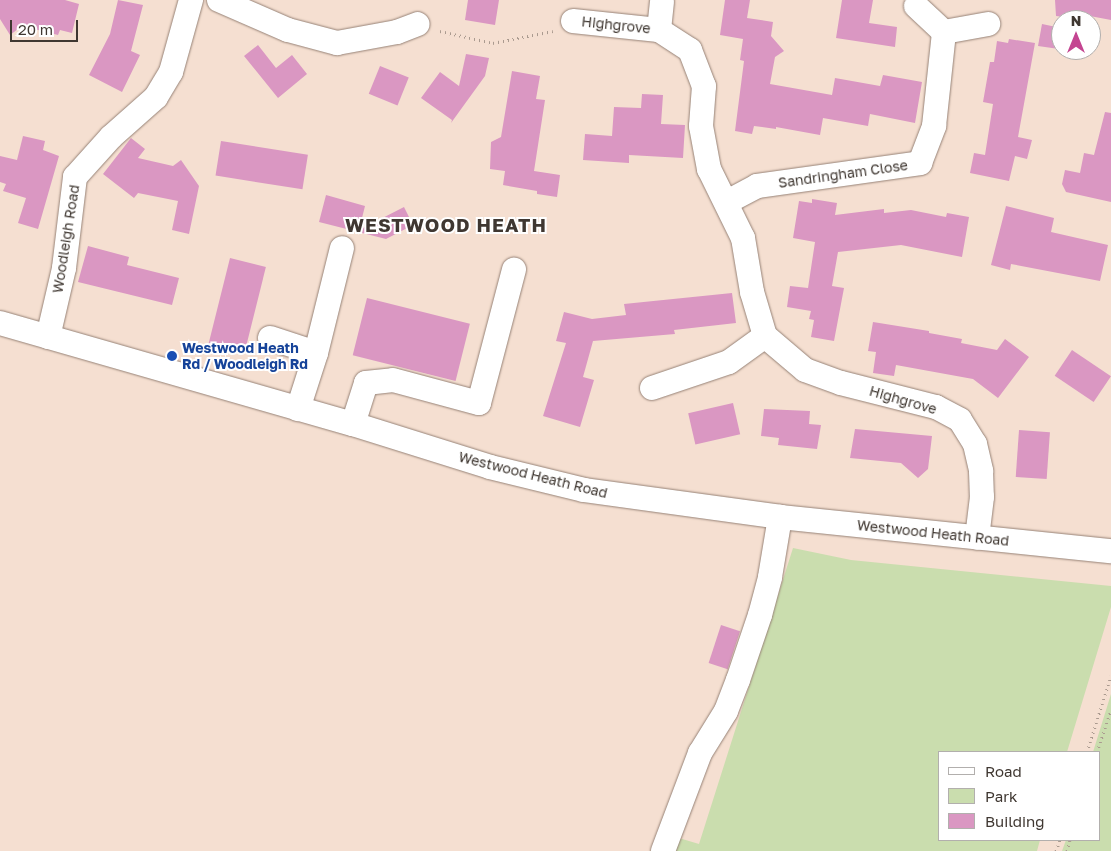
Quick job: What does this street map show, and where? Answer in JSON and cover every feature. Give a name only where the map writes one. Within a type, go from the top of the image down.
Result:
[{"type":"street","name":"Woodleigh Road","points":[[48,337],[64,268],[76,177],[111,137],[156,97],[171,72],[191,0]]},
{"type":"street","points":[[220,0],[288,30],[337,42],[397,32],[418,24]]},
{"type":"street","name":"Highgrove","points":[[659,30],[662,2]]},
{"type":"street","points":[[916,6],[944,32],[988,24]]},
{"type":"street","name":"Highgrove","points":[[573,21],[659,30],[690,50],[704,86],[701,126],[709,169],[727,202],[743,238],[752,292],[765,336],[805,370],[841,383],[936,407],[960,420],[975,444],[981,471],[982,497],[977,538]]},
{"type":"street","name":"Sandringham Close","points":[[727,202],[757,186],[920,163],[934,126],[944,32]]},
{"type":"street","points":[[298,409],[316,353],[342,248]]},
{"type":"street","points":[[353,424],[366,383],[393,380],[479,404],[514,270]]},
{"type":"street","name":"Westwood Heath Road","points":[[0,323],[353,424],[490,467],[584,490],[780,517],[1111,551]]},
{"type":"street","points":[[652,388],[729,362],[765,336]]},
{"type":"street","points":[[270,338],[316,353]]},
{"type":"street","points":[[664,851],[700,753],[726,712],[738,680],[760,615],[770,577],[780,517]]},
{"type":"path","points":[[418,24],[493,43],[558,30],[573,21]]},
{"type":"path","points":[[1087,751],[1111,676]]},
{"type":"path","points":[[1097,751],[1111,710]]},
{"type":"green space","points":[[793,548],[851,560],[1111,586],[1111,607],[1067,751],[938,751],[938,841],[1040,841],[1037,851],[675,851],[679,838],[699,844]]},
{"type":"green space","points":[[1111,694],[1111,851],[1062,851],[1066,841],[1101,841],[1101,751],[1093,751]]},
{"type":"building","points":[[0,0],[65,0],[79,4],[72,33],[60,30],[58,35],[22,26],[10,35],[0,19]]},
{"type":"building","points":[[118,0],[143,5],[131,51],[140,55],[122,92],[89,75],[110,34]]},
{"type":"building","points":[[468,0],[499,0],[495,25],[465,20]]},
{"type":"building","points":[[725,0],[750,0],[747,18],[773,22],[771,36],[784,51],[775,57],[770,84],[832,95],[835,78],[880,86],[883,75],[922,82],[915,123],[870,114],[868,126],[823,118],[820,135],[776,127],[776,129],[754,126],[752,134],[735,131],[744,61],[740,60],[743,39],[720,35]]},
{"type":"building","points":[[842,0],[873,0],[869,23],[897,27],[895,47],[836,38]]},
{"type":"building","points":[[1055,0],[1111,0],[1111,20],[1101,18],[1101,10],[1056,10]]},
{"type":"building","points":[[1042,24],[1051,26],[1051,48],[1038,46]]},
{"type":"building","points":[[1009,39],[1035,43],[1018,137],[1032,140],[1027,159],[1015,156],[1009,181],[970,173],[974,153],[985,155],[993,104],[983,102],[990,62],[994,62],[997,41],[1008,43]]},
{"type":"building","points":[[258,45],[276,68],[292,55],[307,74],[278,98],[244,56]]},
{"type":"building","points":[[466,54],[489,58],[485,76],[451,123],[452,120],[421,98],[440,72],[459,86]]},
{"type":"building","points":[[380,66],[409,78],[398,105],[369,94]]},
{"type":"building","points":[[512,71],[540,76],[536,99],[545,100],[534,171],[560,175],[557,197],[537,194],[537,191],[503,185],[505,171],[490,169],[491,142],[501,137]]},
{"type":"building","points":[[642,94],[663,95],[661,124],[685,125],[683,158],[629,155],[629,163],[583,160],[585,134],[612,136],[614,107],[641,108]]},
{"type":"building","points":[[1105,112],[1111,113],[1111,202],[1066,192],[1062,184],[1065,170],[1080,173],[1084,153],[1094,155]]},
{"type":"building","points":[[23,136],[45,141],[43,150],[59,156],[38,229],[18,223],[26,198],[3,191],[6,184],[0,182],[0,156],[17,160]]},
{"type":"building","points":[[131,138],[145,149],[138,158],[173,166],[181,160],[199,186],[189,234],[172,230],[178,201],[138,193],[134,198],[103,174]]},
{"type":"building","points":[[221,141],[308,155],[302,189],[216,176]]},
{"type":"building","points":[[326,195],[365,206],[359,230],[404,207],[413,225],[386,239],[319,222]]},
{"type":"building","points":[[812,199],[837,203],[835,215],[884,209],[884,213],[911,210],[946,217],[947,213],[969,217],[962,257],[901,245],[838,252],[832,286],[844,288],[834,341],[811,337],[814,320],[809,319],[811,311],[787,307],[790,286],[808,288],[815,242],[793,238],[799,201],[812,203]]},
{"type":"building","points":[[1006,206],[1054,218],[1051,232],[1108,245],[1100,281],[1011,264],[1010,270],[991,265]]},
{"type":"building","points":[[88,246],[129,257],[127,265],[179,278],[172,305],[78,282]]},
{"type":"building","points":[[230,258],[266,267],[244,353],[208,344]]},
{"type":"building","points":[[732,293],[736,323],[674,330],[675,334],[593,341],[583,377],[594,380],[580,427],[543,416],[566,343],[556,341],[564,312],[592,319],[626,315],[624,304]]},
{"type":"building","points":[[367,298],[470,324],[456,381],[353,355]]},
{"type":"building","points":[[873,322],[929,331],[929,333],[962,339],[961,343],[997,350],[1005,339],[1029,357],[998,398],[973,379],[896,365],[894,376],[873,373],[876,352],[868,351]]},
{"type":"building","points":[[1072,350],[1111,376],[1094,402],[1055,376]]},
{"type":"building","points":[[733,403],[740,434],[695,445],[688,413]]},
{"type":"building","points":[[764,409],[810,411],[809,424],[821,425],[817,449],[778,445],[779,438],[761,436]]},
{"type":"building","points":[[855,429],[932,436],[928,469],[918,478],[901,463],[850,458]]},
{"type":"building","points":[[1019,430],[1050,432],[1047,479],[1016,477]]},
{"type":"building","points":[[721,625],[740,631],[728,669],[709,663]]},
{"type":"place","name":"Westwood Heath Rd / Woodleigh Rd","points":[[172,356]]},
{"type":"district","name":"WESTWOOD HEATH","points":[[446,225]]}]
